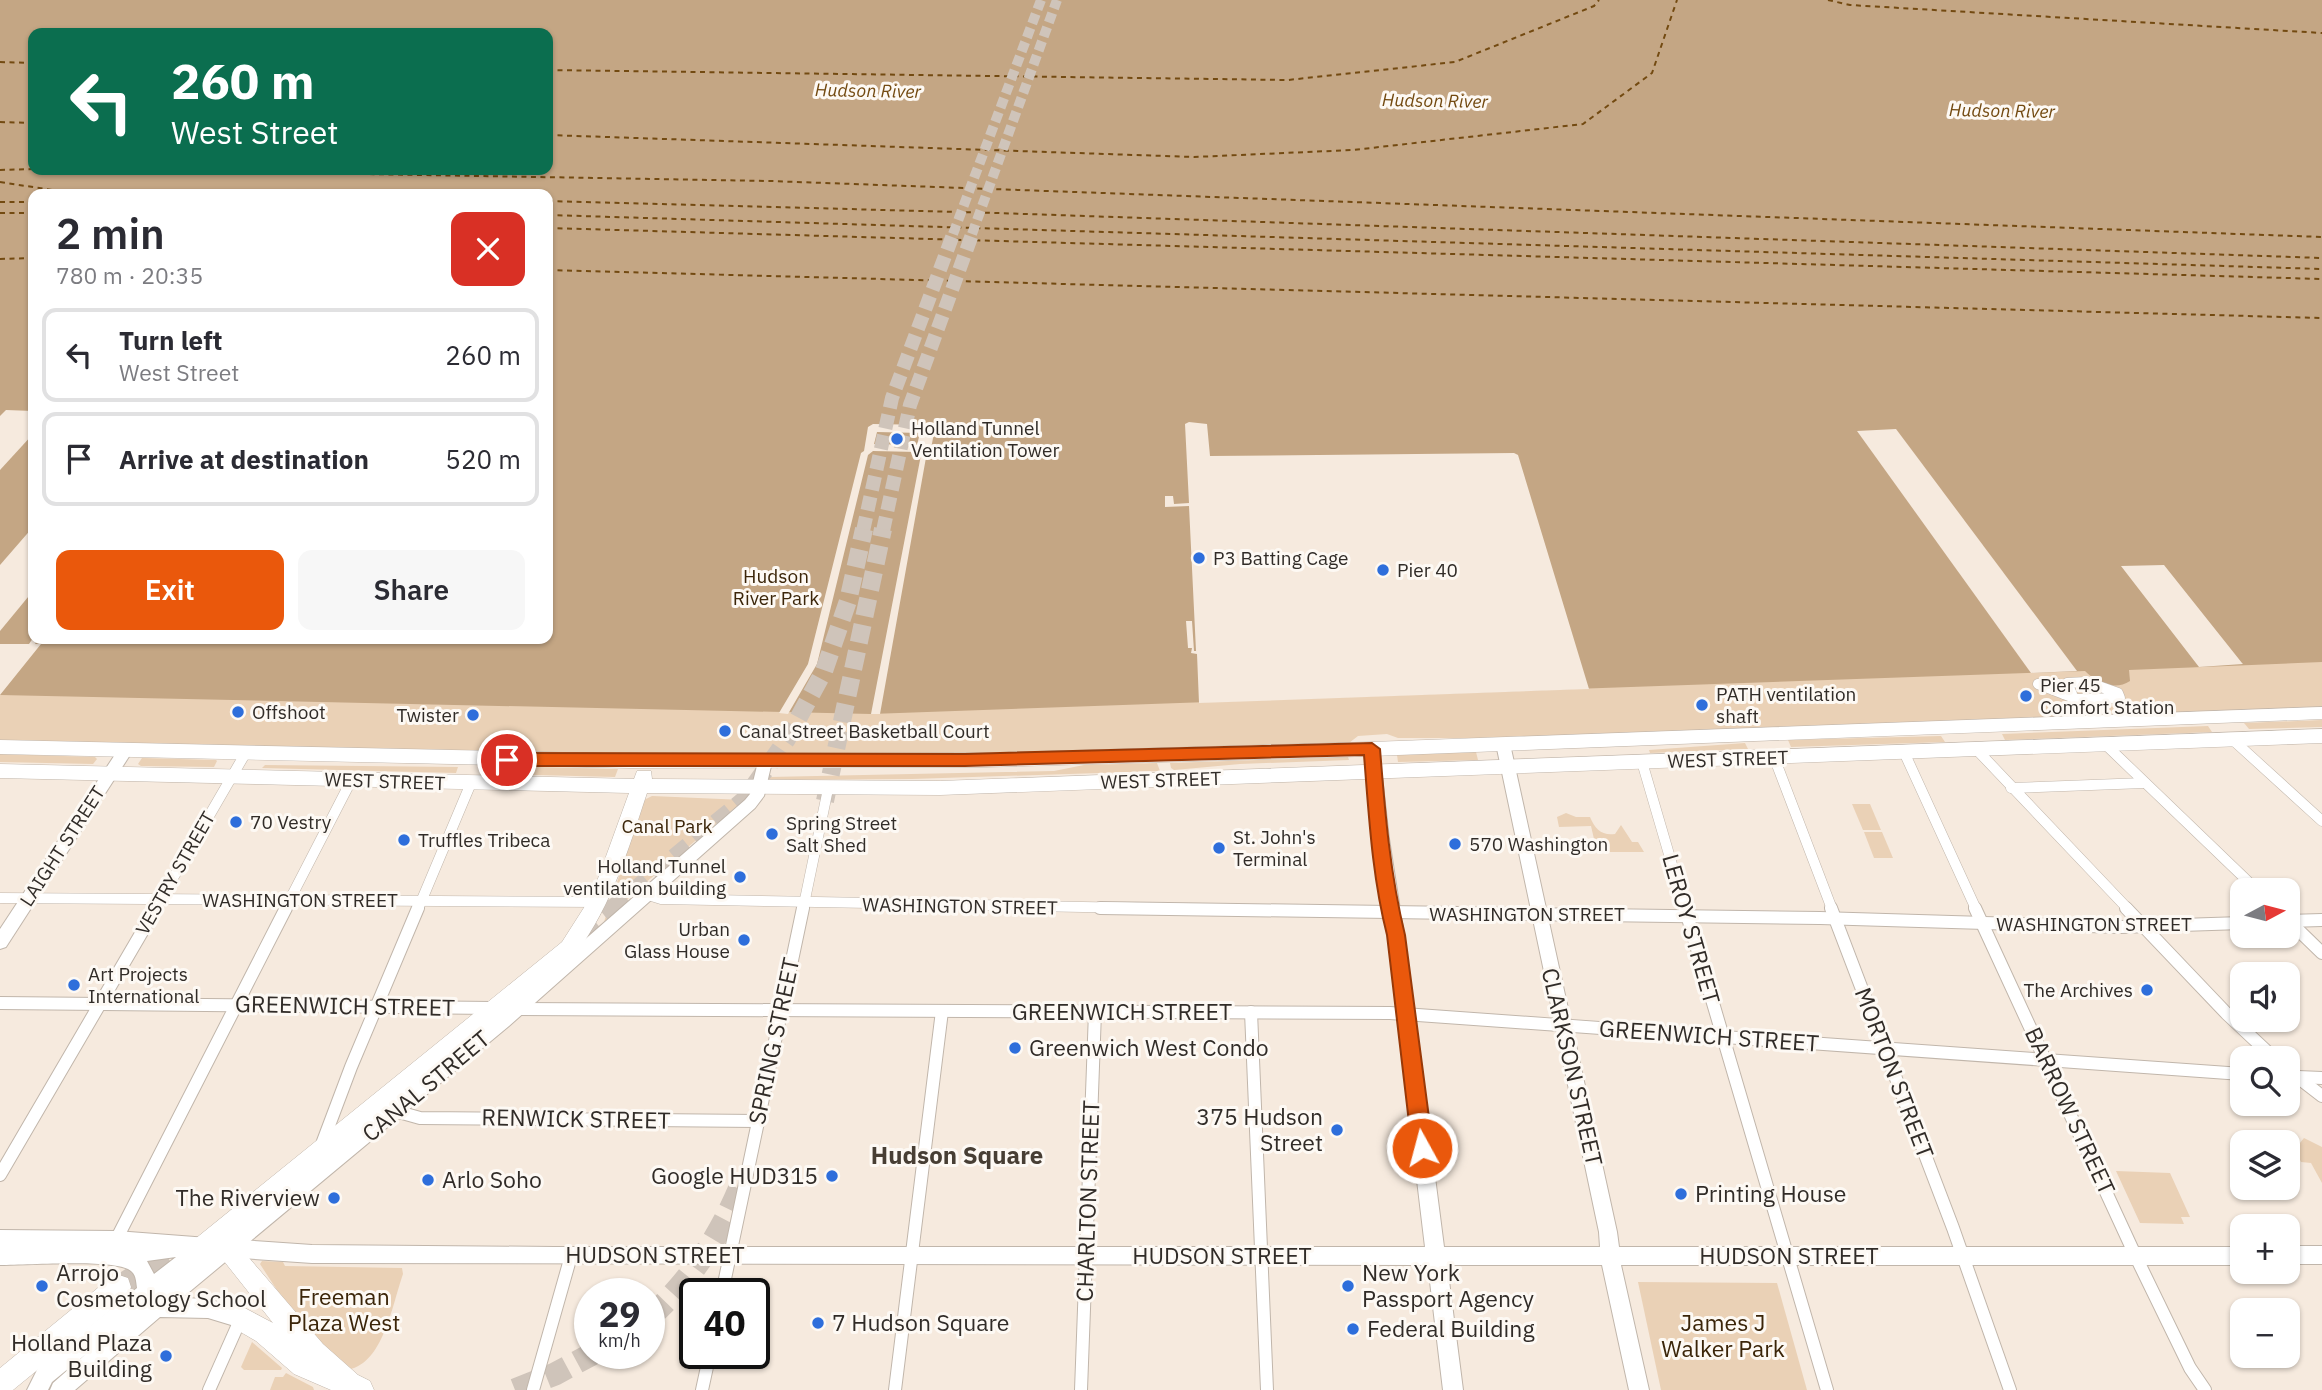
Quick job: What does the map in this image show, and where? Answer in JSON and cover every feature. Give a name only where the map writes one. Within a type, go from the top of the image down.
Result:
[{"type":"highway","name":"WEST STREET","points":[[0,747],[649,761],[1067,758],[2322,713]]},
{"type":"highway","name":"WEST STREET","points":[[0,771],[640,787],[940,788],[2322,736]]},
{"type":"highway","name":"CANAL STREET","points":[[203,1247],[318,1154],[508,1009],[569,948],[599,902],[649,761]]},
{"type":"highway","points":[[227,1248],[257,1281],[302,1340],[355,1387]]},
{"type":"highway","points":[[0,1384],[119,1287]]},
{"type":"highway","points":[[241,1318],[265,1332],[303,1365],[355,1387]]},
{"type":"main road","name":"CLARKSON STREET","points":[[1503,744],[1608,1232],[1610,1257],[1639,1390]]},
{"type":"main road","points":[[1372,749],[1380,845],[1405,1014],[1453,1390]]},
{"type":"main road","name":"LAIGHT STREET","points":[[0,942],[125,751]]},
{"type":"main road","name":"CANAL STREET","points":[[37,1390],[45,1375],[227,1248],[396,1111],[508,1009],[750,804],[758,789],[765,762]]},
{"type":"main road","name":"HUDSON STREET","points":[[0,1239],[112,1247],[203,1247],[312,1254],[571,1256],[2230,1256]]},
{"type":"main road","points":[[112,1247],[142,1268],[147,1276],[153,1300],[208,1308],[241,1318]]},
{"type":"main road","name":"HUDSON STREET","points":[[0,1256],[112,1247]]},
{"type":"main road","name":"CANAL STREET","points":[[60,1390],[153,1300],[203,1247]]},
{"type":"main road","points":[[2300,1256],[2321,1258]]},
{"type":"street","points":[[2118,693],[2100,689],[2087,682],[2067,683],[2072,694],[2064,694],[2056,683],[2038,684],[2077,699],[2117,699],[2120,698],[2118,693]]},
{"type":"street","points":[[2233,740],[2322,821]]},
{"type":"street","points":[[2106,745],[2244,878]]},
{"type":"street","points":[[1977,750],[2236,1024],[2261,1046]]},
{"type":"street","name":"BARROW STREET","points":[[1904,752],[2136,1256],[2190,1368],[2205,1390]]},
{"type":"street","name":"VESTRY STREET","points":[[0,1175],[245,754]]},
{"type":"street","name":"MORTON STREET","points":[[1774,757],[1953,1228],[2010,1390]]},
{"type":"street","name":"LEROY STREET","points":[[1642,762],[1827,1390]]},
{"type":"street","points":[[112,1247],[352,779]]},
{"type":"street","points":[[318,1154],[471,783]]},
{"type":"street","points":[[2011,788],[2144,783]]},
{"type":"street","name":"SPRING STREET","points":[[725,1278],[828,789]]},
{"type":"street","name":"WASHINGTON STREET","points":[[645,894],[661,899],[1391,914],[1687,916],[2145,926],[2230,923]]},
{"type":"street","name":"WASHINGTON STREET","points":[[0,898],[599,902]]},
{"type":"street","points":[[2300,920],[2322,920]]},
{"type":"street","points":[[2300,932],[2322,953]]},
{"type":"street","name":"GREENWICH STREET","points":[[0,1003],[1405,1014],[2230,1073]]},
{"type":"street","points":[[895,1390],[942,1011]]},
{"type":"street","name":"CHARLTON STREET","points":[[1081,1390],[1095,1012]]},
{"type":"street","points":[[1251,1012],[1267,1390]]},
{"type":"street","points":[[2300,1077],[2322,1078]]},
{"type":"street","points":[[2300,1082],[2322,1096]]},
{"type":"street","name":"RENWICK STREET","points":[[396,1111],[420,1118],[758,1121]]},
{"type":"street","points":[[533,1390],[571,1256]]},
{"type":"street","points":[[209,1390],[241,1318]]},
{"type":"street","points":[[2190,1368],[2196,1390]]},
{"type":"street","points":[[702,1390],[707,1369]]},
{"type":"green space","name":"Hudson River Park","points":[[0,409],[28,604],[28,644],[553,644],[553,638],[2322,439],[2322,707],[1486,738],[1398,738],[1387,734],[1358,736],[1349,743],[992,754],[637,755],[0,740]]},
{"type":"green space","points":[[2322,720],[2322,727],[2249,729],[2244,723]]},
{"type":"green space","points":[[2208,726],[2212,732],[2005,740],[2002,734]]},
{"type":"green space","points":[[1941,736],[1945,742],[1791,747],[1788,740]]},
{"type":"green space","points":[[1745,743],[1748,749],[1650,753],[1649,750]]},
{"type":"green space","points":[[1476,752],[1478,760],[1398,762],[1397,755]]},
{"type":"green space","points":[[0,754],[97,759],[93,764],[0,762]]},
{"type":"green space","points":[[1348,757],[1349,760],[1240,764],[1174,770],[1170,763]]},
{"type":"green space","points":[[142,758],[217,761],[214,767],[141,766],[138,764]]},
{"type":"green space","points":[[1157,763],[1160,771],[912,779],[768,780],[769,777],[1054,771],[1084,765]]},
{"type":"green space","points":[[265,765],[458,767],[456,773],[262,768]]},
{"type":"green space","points":[[502,766],[618,769],[615,777],[502,774]]},
{"type":"green space","name":"Canal Park","points":[[652,796],[744,800],[638,889],[604,922],[644,800]]},
{"type":"green space","points":[[1852,804],[1870,804],[1881,830],[1863,830]]},
{"type":"green space","points":[[1566,813],[1576,817],[1590,817],[1597,828],[1606,834],[1615,834],[1621,825],[1632,842],[1638,842],[1644,852],[1597,852],[1591,826],[1559,827],[1557,817]]},
{"type":"green space","points":[[1864,832],[1882,832],[1893,858],[1874,858]]},
{"type":"green space","points":[[2304,1138],[2322,1147],[2322,1183],[2311,1163],[2301,1162],[2300,1143]]},
{"type":"green space","points":[[2116,1171],[2170,1173],[2190,1217],[2181,1217],[2184,1224],[2140,1223]]},
{"type":"green space","name":"Freeman Plaza West","points":[[262,1261],[283,1262],[285,1266],[402,1268],[403,1274],[390,1317],[369,1358],[358,1366],[345,1370],[288,1307],[260,1264]]},
{"type":"green space","name":"James J Walker Park","points":[[1638,1282],[1777,1283],[1807,1390],[1661,1390]]},
{"type":"green space","points":[[252,1342],[282,1368],[281,1370],[244,1370],[241,1367]]},
{"type":"green space","points":[[286,1373],[314,1390],[270,1390],[275,1377],[283,1377]]},
{"type":"water","name":"Hudson River","points":[[0,0],[2322,0],[2322,662],[2129,670],[2130,681],[2118,685],[2101,682],[2085,671],[871,714],[0,695]]},
{"type":"pier","points":[[6,410],[28,411],[28,439],[0,470],[0,416]]},
{"type":"pier","points":[[873,424],[935,427],[931,449],[927,452],[880,714],[871,714],[921,455],[917,452],[873,451],[868,455],[817,664],[788,714],[779,713],[808,664],[868,427]],"holes":[[[877,432],[920,433],[917,445],[874,444]]]},
{"type":"pier","name":"Pier 40","points":[[1185,424],[1207,424],[1210,456],[1518,455],[1589,689],[1199,703],[1197,654],[1191,653],[1192,648],[1188,648],[1186,621],[1192,621],[1196,651],[1189,506],[1165,507],[1165,496],[1173,496],[1174,504],[1189,503]]},
{"type":"pier","points":[[1896,429],[2077,671],[2031,673],[1857,431]]},
{"type":"pier","points":[[28,533],[28,597],[0,631],[0,565]]},
{"type":"pier","points":[[2164,565],[2243,664],[2199,667],[2121,566]]},
{"type":"pier","points":[[0,644],[41,644],[0,695]]},
{"type":"ferry route","points":[[553,70],[1288,80],[1455,62],[1594,6],[1599,0]]},
{"type":"ferry route","points":[[553,135],[1194,157],[1353,150],[1583,124],[1652,73],[1677,0]]},
{"type":"ferry route","points":[[1828,0],[1850,5],[2322,33]]},
{"type":"ferry route","points":[[0,62],[28,63]]},
{"type":"ferry route","points":[[0,122],[28,123]]},
{"type":"ferry route","points":[[0,170],[28,169]]},
{"type":"ferry route","points":[[422,175],[770,181],[2322,237]]},
{"type":"ferry route","points":[[0,182],[46,189]]},
{"type":"ferry route","points":[[553,201],[997,213],[2322,258]]},
{"type":"ferry route","points":[[0,202],[28,202]]},
{"type":"ferry route","points":[[0,213],[28,213]]},
{"type":"ferry route","points":[[553,215],[2322,269]]},
{"type":"ferry route","points":[[553,228],[2322,279]]},
{"type":"ferry route","points":[[0,259],[28,258]]},
{"type":"ferry route","points":[[553,270],[2322,318]]},
{"type":"tunnel","points":[[953,234],[1041,0]]},
{"type":"tunnel","points":[[972,234],[1057,0]]},
{"type":"tunnel","points":[[863,531],[892,398],[954,232]]},
{"type":"tunnel","points":[[883,531],[910,405],[973,232]]},
{"type":"tunnel","points":[[612,909],[744,800],[787,739],[824,671],[848,601],[864,529]]},
{"type":"tunnel","points":[[825,801],[883,529]]},
{"type":"tunnel","points":[[578,937],[615,908]]},
{"type":"tunnel","points":[[665,1303],[705,1254],[744,1178]]},
{"type":"tunnel","points":[[119,1287],[181,1247]]},
{"type":"tunnel","points":[[515,1390],[574,1364]]},
{"type":"place","name":"Holland Tunnel Ventilation Tower","points":[[897,439]]},
{"type":"place","name":"P3 Batting Cage","points":[[1199,558]]},
{"type":"place","name":"Pier 40","points":[[1383,570]]},
{"type":"place","name":"Pier 45 Comfort Station","points":[[2026,696]]},
{"type":"place","name":"PATH ventilation shaft","points":[[1702,705]]},
{"type":"place","name":"Offshoot","points":[[238,712]]},
{"type":"place","name":"Twister","points":[[473,715]]},
{"type":"place","name":"Canal Street Basketball Court","points":[[725,731]]},
{"type":"place","name":"70 Vestry","points":[[236,822]]},
{"type":"place","name":"Spring Street Salt Shed","points":[[772,834]]},
{"type":"place","name":"Truffles Tribeca","points":[[404,840]]},
{"type":"place","name":"570 Washington","points":[[1455,844]]},
{"type":"place","name":"St. John's Terminal","points":[[1219,848]]},
{"type":"place","name":"Holland Tunnel ventilation building","points":[[740,877]]},
{"type":"place","name":"Urban Glass House","points":[[744,940]]},
{"type":"place","name":"Art Projects International","points":[[74,985]]},
{"type":"place","name":"The Archives","points":[[2147,990]]},
{"type":"place","name":"Greenwich West Condo","points":[[1015,1048]]},
{"type":"place","name":"375 Hudson Street","points":[[1337,1130]]},
{"type":"place","name":"Google HUD315","points":[[832,1176]]},
{"type":"place","name":"Arlo Soho","points":[[428,1180]]},
{"type":"place","name":"Printing House","points":[[1681,1194]]},
{"type":"place","name":"The Riverview","points":[[334,1198]]},
{"type":"place","name":"Arrojo Cosmetology School","points":[[42,1286]]},
{"type":"place","name":"New York Passport Agency","points":[[1348,1286]]},
{"type":"place","name":"7 Hudson Square","points":[[818,1323]]},
{"type":"place","name":"Federal Building","points":[[1353,1329]]},
{"type":"place","name":"Holland Plaza Building","points":[[166,1356]]},
{"type":"district","name":"Hudson Square","points":[[957,1156]]},
{"type":"route","points":[[507,760],[965,760],[1372,749],[1387,901],[1396,935],[1422,1148]]}]
